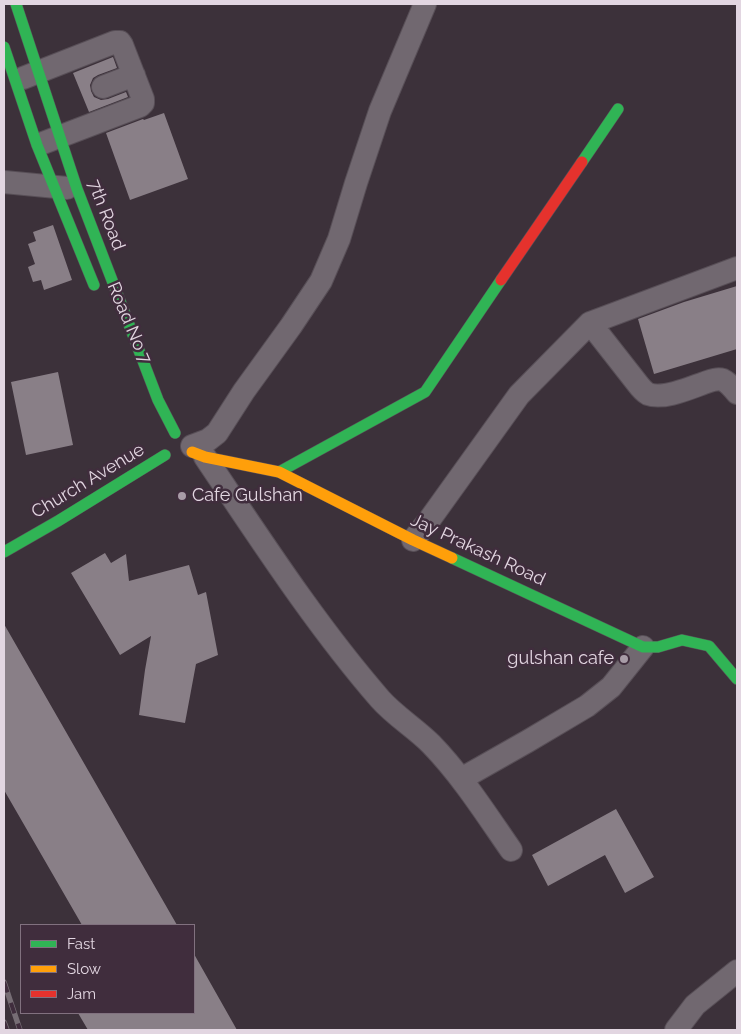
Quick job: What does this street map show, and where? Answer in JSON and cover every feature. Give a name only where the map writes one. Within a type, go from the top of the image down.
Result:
[{"type":"street","name":"7th Road","points":[[16,4],[77,189],[158,400],[191,447]]},
{"type":"street","points":[[165,455],[177,461],[186,459],[191,447],[208,440],[217,433],[321,281],[339,239],[380,111],[425,4]]},
{"type":"street","points":[[4,35],[27,37]]},
{"type":"street","points":[[15,80],[120,42],[143,99],[143,104],[140,106],[37,146]]},
{"type":"street","name":"Road No 7","points":[[4,47],[37,146],[98,295]]},
{"type":"street","points":[[103,87],[134,75]]},
{"type":"street","points":[[279,472],[425,392],[618,109]]},
{"type":"street","points":[[4,182],[77,189]]},
{"type":"street","points":[[413,540],[519,395],[590,323],[737,268]]},
{"type":"street","points":[[590,323],[642,390],[649,394],[657,396],[721,379],[728,383],[737,393]]},
{"type":"street","points":[[191,447],[322,626],[382,700],[431,744],[461,779],[511,850]]},
{"type":"street","name":"Jay Prakash Road","points":[[191,447],[279,472],[413,540],[643,647]]},
{"type":"street","name":"Church Avenue","points":[[4,552],[165,455]]},
{"type":"street","points":[[461,779],[587,706],[611,687],[643,647],[658,647],[682,640],[709,646],[737,679]]},
{"type":"street","points":[[676,1030],[695,1005],[737,971]]},
{"type":"building","points":[[113,57],[117,68],[93,78],[90,85],[91,91],[94,97],[101,100],[126,92],[128,97],[89,112],[73,73]]},
{"type":"building","points":[[164,113],[188,179],[130,200],[106,133]]},
{"type":"building","points":[[53,225],[72,280],[44,290],[41,280],[33,282],[28,267],[35,264],[28,244],[36,241],[33,232]]},
{"type":"building","points":[[737,286],[737,349],[654,374],[638,319],[684,302]]},
{"type":"building","points":[[58,372],[73,445],[26,455],[11,382]]},
{"type":"building","points":[[105,553],[111,563],[126,554],[129,581],[189,565],[198,595],[206,592],[218,655],[196,664],[185,723],[139,715],[151,636],[120,655],[71,573]]},
{"type":"building","points":[[4,624],[176,924],[81,924],[4,790]]},
{"type":"building","points":[[616,809],[654,877],[625,893],[605,855],[548,886],[532,855]]},
{"type":"building","points":[[195,956],[237,1030],[88,1030],[79,1014],[195,1014]]},
{"type":"railway","points":[[4,982],[20,1030]]},
{"type":"railway","points":[[4,1022],[7,1030]]},
{"type":"traffic: fast","points":[[16,4],[77,189],[158,400],[175,433]]},
{"type":"traffic: fast","points":[[4,47],[37,145],[94,285]]},
{"type":"traffic: fast","points":[[582,162],[618,109]]},
{"type":"traffic: fast","points":[[279,472],[425,392],[501,280]]},
{"type":"traffic: fast","points":[[4,552],[165,455]]},
{"type":"traffic: fast","points":[[452,558],[643,647],[658,647],[682,640],[709,646],[737,679]]},
{"type":"traffic: slow","points":[[192,452],[205,457],[279,472],[452,558]]},
{"type":"traffic: jam","points":[[501,280],[582,162]]},
{"type":"place","name":"Cafe Gulshan","points":[[182,496]]},
{"type":"place","name":"gulshan cafe","points":[[624,659]]}]
